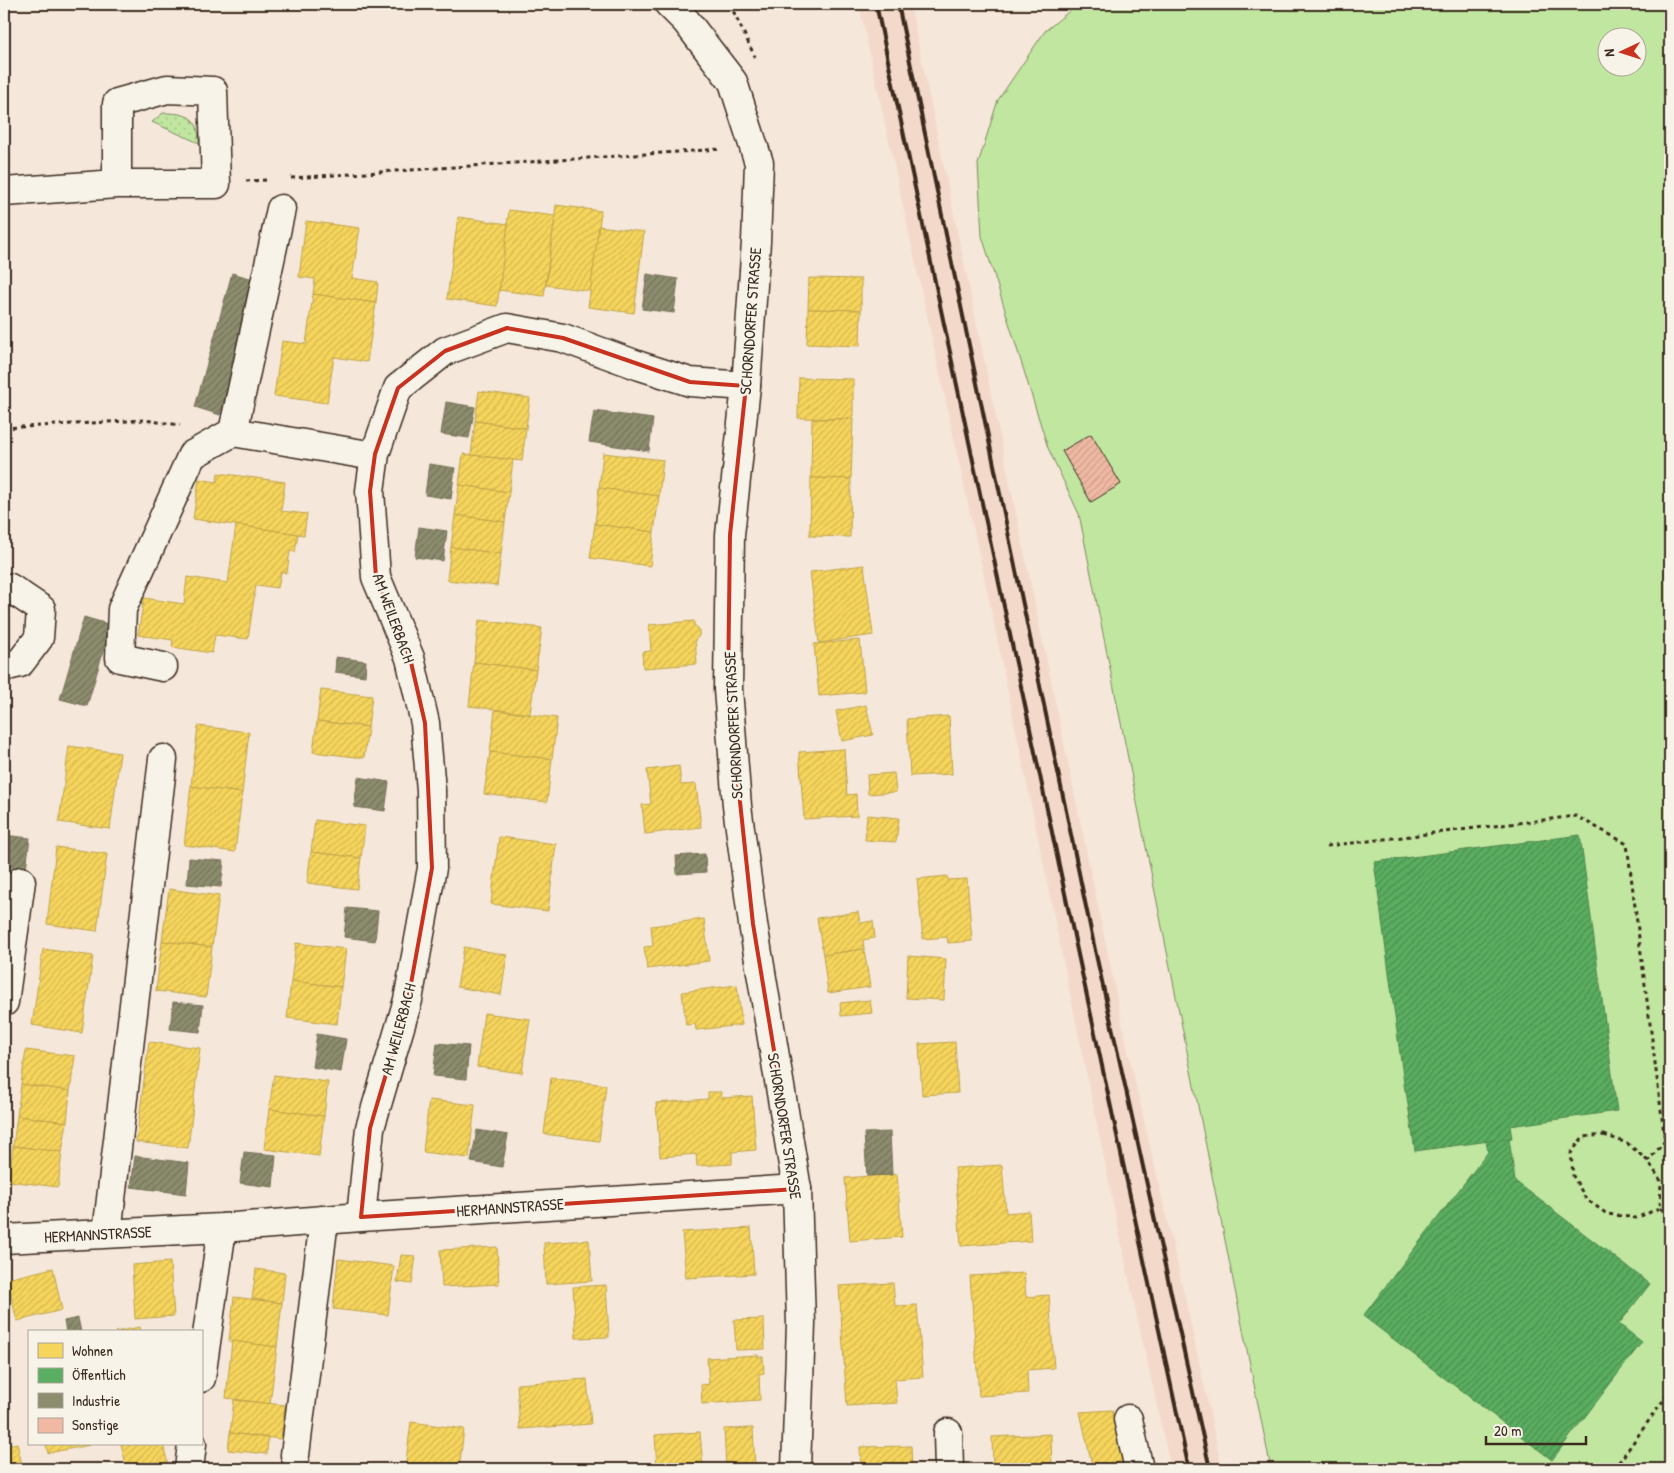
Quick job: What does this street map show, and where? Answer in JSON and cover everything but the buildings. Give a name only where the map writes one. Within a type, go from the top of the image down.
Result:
[{"type":"street","name":"SCHORNDORFER STRASSE","points":[[669,4],[686,21],[734,82],[759,163],[756,242],[746,386],[730,535],[728,689],[737,806],[753,924],[798,1189],[801,1324],[796,1469]]},
{"type":"street","points":[[4,192],[117,184],[216,184],[213,91],[167,89],[117,103],[117,184]]},
{"type":"street","points":[[233,432],[281,209]]},
{"type":"street","name":"AM WEILERBACH","points":[[361,1217],[370,1128],[408,1000],[432,868],[431,790],[425,724],[410,658],[376,577],[370,491],[374,456],[398,388],[445,351],[507,328],[563,338],[690,382],[746,386]]},
{"type":"street","points":[[164,667],[120,658],[122,609],[192,455],[233,432],[374,456]]},
{"type":"street","points":[[4,591],[10,588],[41,609],[39,638],[20,663],[4,667]]},
{"type":"street","points":[[107,1233],[163,759]]},
{"type":"street","points":[[4,1002],[20,880]]},
{"type":"street","name":"HERMANNSTRASSE","points":[[4,1239],[222,1228],[361,1217],[798,1189]]},
{"type":"street","points":[[295,1455],[324,1220]]},
{"type":"street","points":[[202,1371],[222,1228]]},
{"type":"street","points":[[1128,1419],[1139,1469]]},
{"type":"street","points":[[948,1433],[949,1469]]},
{"type":"street","points":[[189,1469],[192,1446]]},
{"type":"path","points":[[287,178],[754,147]]},
{"type":"path","points":[[216,184],[278,179]]},
{"type":"path","points":[[4,428],[144,420],[233,432]]},
{"type":"path","points":[[1327,846],[1576,816],[1627,844],[1665,1141],[1648,1161]]},
{"type":"path","points":[[1604,1135],[1627,1143],[1648,1161],[1661,1181],[1660,1208],[1636,1218],[1607,1214],[1586,1199],[1572,1176],[1571,1153],[1583,1137],[1604,1135]]},
{"type":"path","points":[[1660,1208],[1670,1216]]},
{"type":"path","points":[[1614,1469],[1670,1391]]},
{"type":"highlighted area","points":[[507,328],[563,338],[690,382],[746,386],[730,535],[728,689],[753,924],[797,1189],[361,1217],[370,1128],[408,1000],[432,868],[425,723],[410,658],[376,577],[370,491],[375,454],[398,388],[445,351]]},
{"type":"shaded area","points":[[859,4],[910,4],[1128,1051],[1222,1469],[1171,1469],[1128,1275],[987,590]]},
{"type":"green space","points":[[1078,4],[1670,4],[1670,1469],[1271,1469],[1079,514],[1048,448],[982,236],[978,164],[998,100],[1045,31]]},
{"type":"green space","points":[[163,113],[179,114],[190,118],[197,127],[199,143],[152,122]]},
{"type":"railway","points":[[876,4],[1189,1469]]},
{"type":"railway","points":[[898,4],[1095,950],[1210,1469]]}]
